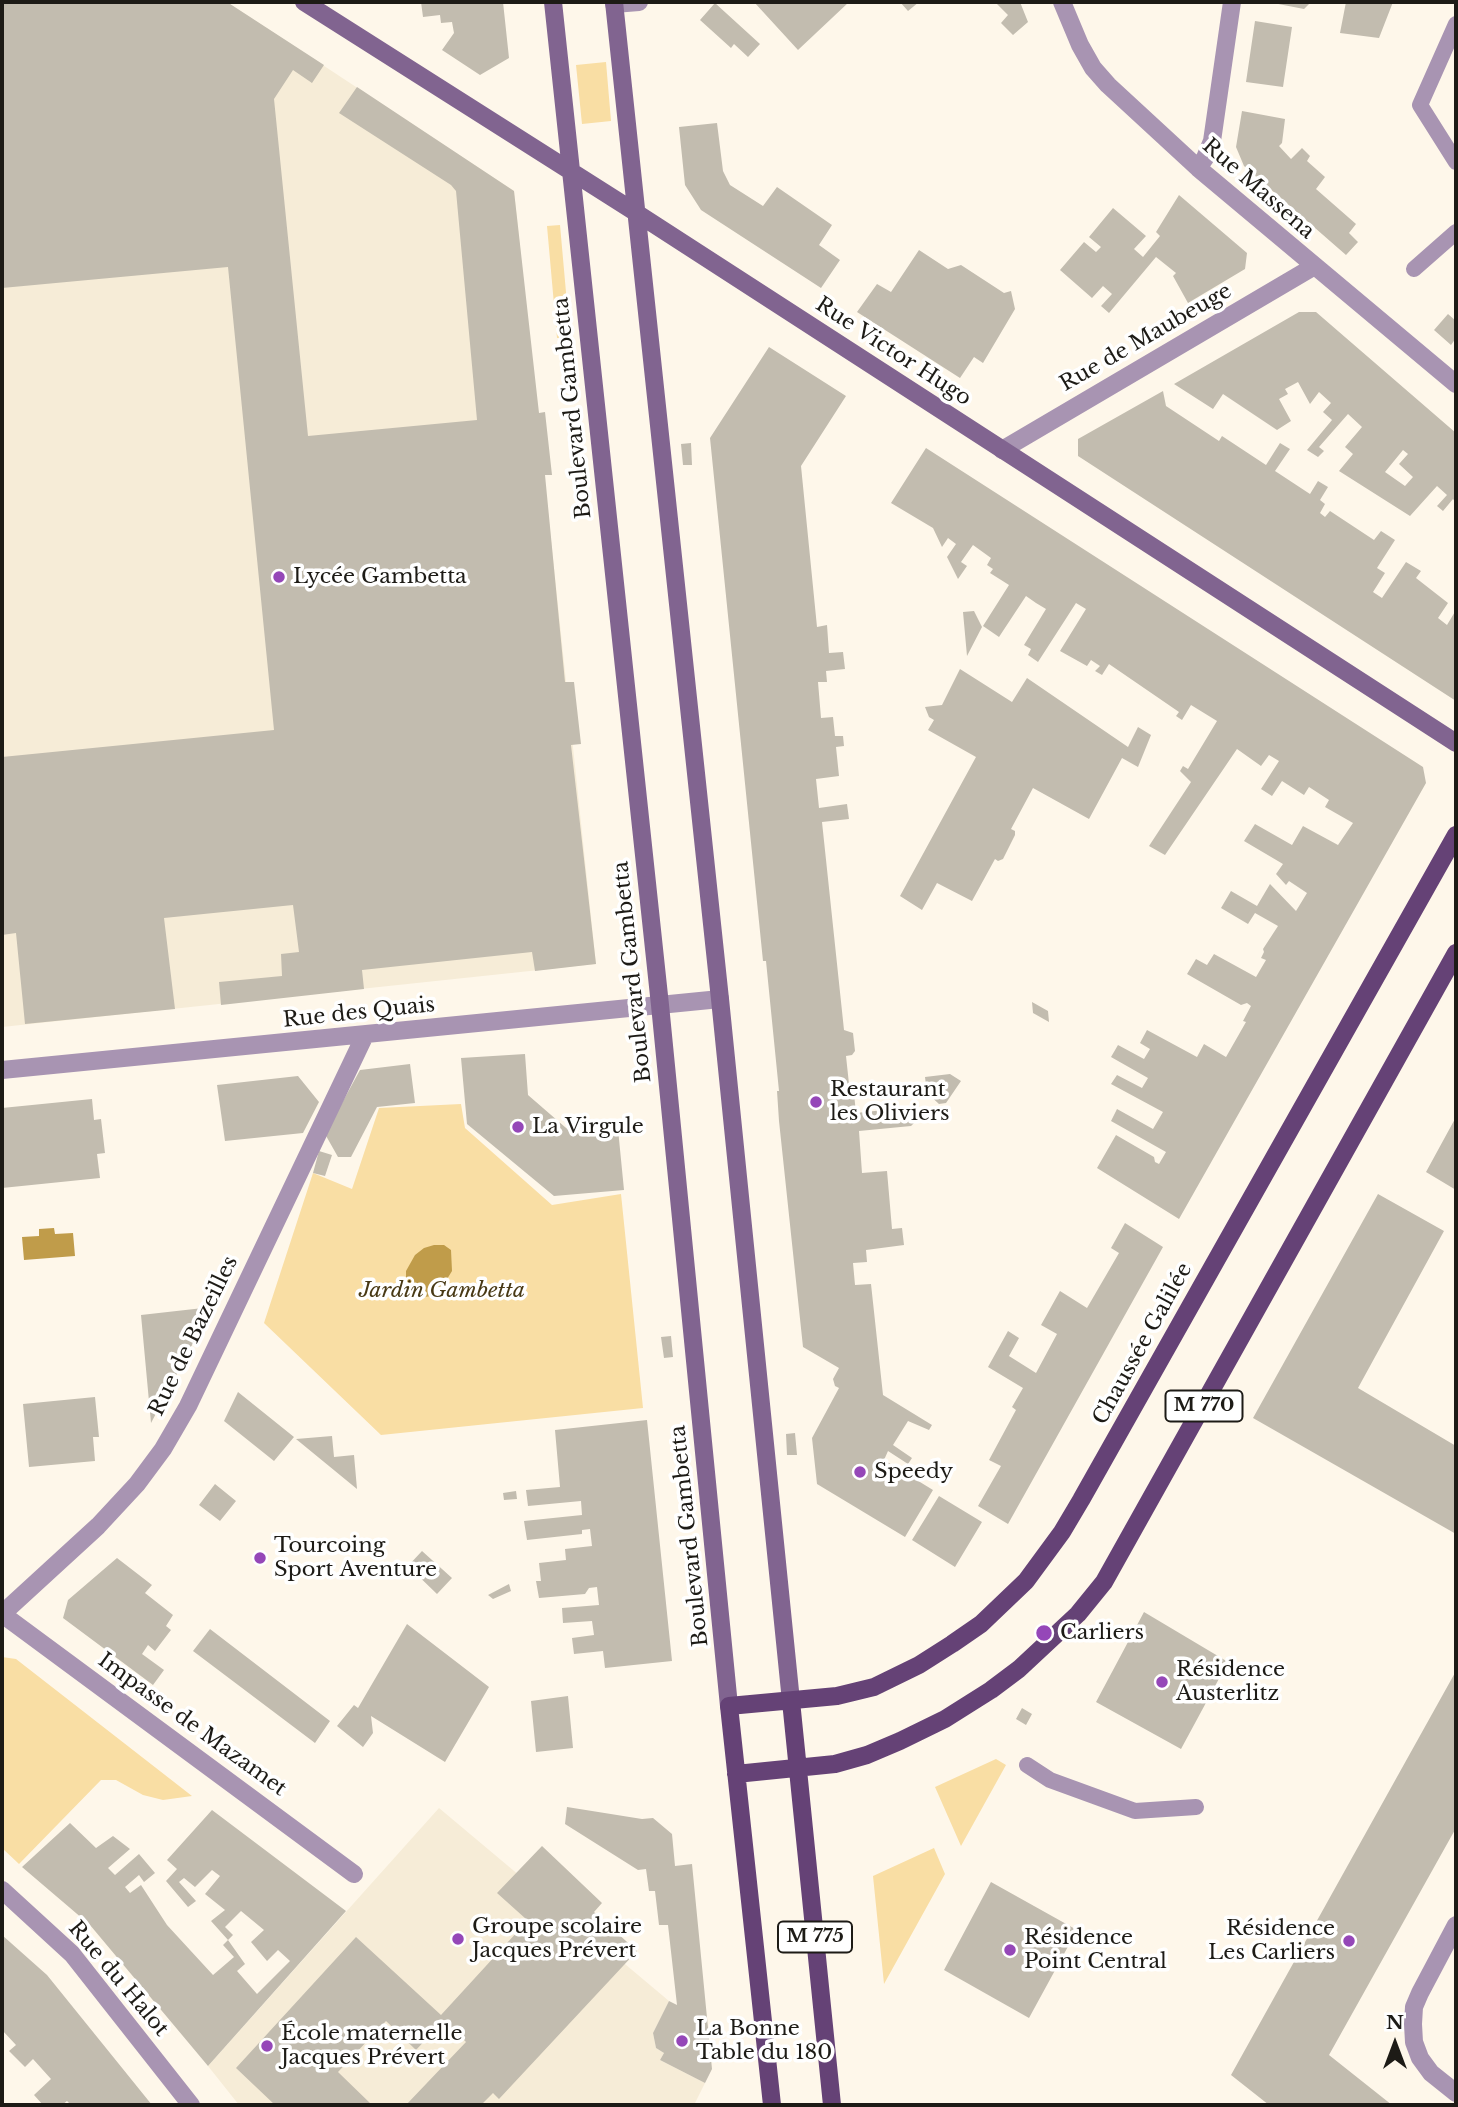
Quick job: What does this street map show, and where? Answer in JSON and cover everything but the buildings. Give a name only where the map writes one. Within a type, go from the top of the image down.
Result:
[{"type":"main road","name":"Rue Victor Hugo","points":[[304,2],[635,212],[1456,743]]},
{"type":"main road","name":"Boulevard Gambetta","points":[[553,2],[660,1005],[729,1706],[772,2105]]},
{"type":"main road","name":"M 775","points":[[614,3],[720,999],[832,2105]]},
{"type":"main road","name":"Chaussée Galilée","points":[[729,1706],[861,1692],[919,1665],[981,1624],[1032,1573],[1062,1532],[1093,1479],[1456,835]]},
{"type":"main road","name":"M 770","points":[[736,1774],[835,1764],[867,1755],[918,1732],[968,1706],[1019,1670],[1078,1614],[1104,1583],[1456,953]]},
{"type":"street","points":[[614,3],[639,2]]},
{"type":"street","name":"Rue Massena","points":[[1062,2],[1080,45],[1093,68],[1108,85],[1198,168],[1313,267],[1456,384]]},
{"type":"street","points":[[1198,168],[1212,141],[1232,2]]},
{"type":"street","name":"Rue de Maubeuge","points":[[1002,450],[1313,267]]},
{"type":"street","name":"Rue des Quais","points":[[2,1070],[720,999]]},
{"type":"street","name":"Rue de Bazeilles","points":[[2,1614],[98,1526],[137,1484],[163,1449],[188,1406],[365,1035]]},
{"type":"street","name":"Impasse de Mazamet","points":[[2,1614],[354,1874]]},
{"type":"street","name":"Rue du Halot","points":[[2,1891],[72,1954],[191,2105]]},
{"type":"street","points":[[1456,1925],[1420,1993],[1414,2007],[1413,2024],[1414,2042],[1420,2058],[1431,2073],[1456,2093]]},
{"type":"lane","points":[[1456,24],[1420,105],[1456,162]]},
{"type":"lane","points":[[1414,269],[1456,232]]},
{"type":"lane","points":[[1027,1765],[1050,1780],[1135,1811],[1195,1807]]},
{"type":"shaded area","name":"Lycée Gambetta","points":[[2,2],[227,2],[514,191],[596,964],[2,1027]]},
{"type":"shaded area","points":[[54,1228],[55,1234],[73,1233],[75,1256],[24,1260],[22,1237],[39,1236],[39,1229]]},
{"type":"shaded area","points":[[434,1245],[444,1245],[451,1250],[452,1271],[444,1284],[431,1296],[410,1296],[406,1290],[406,1271],[415,1255]]},
{"type":"shaded area","name":"Groupe scolaire Jacques Prévert","points":[[439,1808],[669,2001],[653,2033],[656,2048],[664,2053],[660,2060],[705,2083],[694,2105],[239,2105],[208,2066]]},
{"type":"green space","points":[[606,62],[611,121],[582,124],[576,65]]},
{"type":"green space","points":[[560,225],[570,337],[557,338],[547,226]]},
{"type":"green space","name":"Jardin Gambetta","points":[[461,1104],[465,1128],[552,1205],[621,1194],[643,1408],[381,1435],[264,1323],[313,1173],[352,1189],[379,1108]]},
{"type":"green space","points":[[2,1657],[16,1659],[192,1796],[163,1800],[143,1795],[116,1780],[101,1780],[19,1864],[2,1848]]},
{"type":"green space","points":[[996,1759],[1006,1765],[961,1846],[935,1787]]},
{"type":"green space","points":[[934,1848],[945,1874],[884,1984],[873,1876]]},
{"type":"place","name":"Lycée Gambetta","points":[[279,577]]},
{"type":"place","name":"Restaurant les Oliviers","points":[[816,1102]]},
{"type":"place","name":"La Virgule","points":[[518,1127]]},
{"type":"place","name":"Speedy","points":[[860,1472]]},
{"type":"place","name":"Tourcoing Sport Aventure","points":[[260,1558]]},
{"type":"place","name":"Carliers","points":[[1044,1633]]},
{"type":"place","name":"Résidence Austerlitz","points":[[1162,1682]]},
{"type":"place","name":"Groupe scolaire Jacques Prévert","points":[[458,1939]]},
{"type":"place","name":"Résidence Les Carliers","points":[[1349,1941]]},
{"type":"place","name":"Résidence Point Central","points":[[1010,1950]]},
{"type":"place","name":"La Bonne Table du 180","points":[[682,2041]]},
{"type":"place","name":"École maternelle Jacques Prévert","points":[[267,2046]]}]
